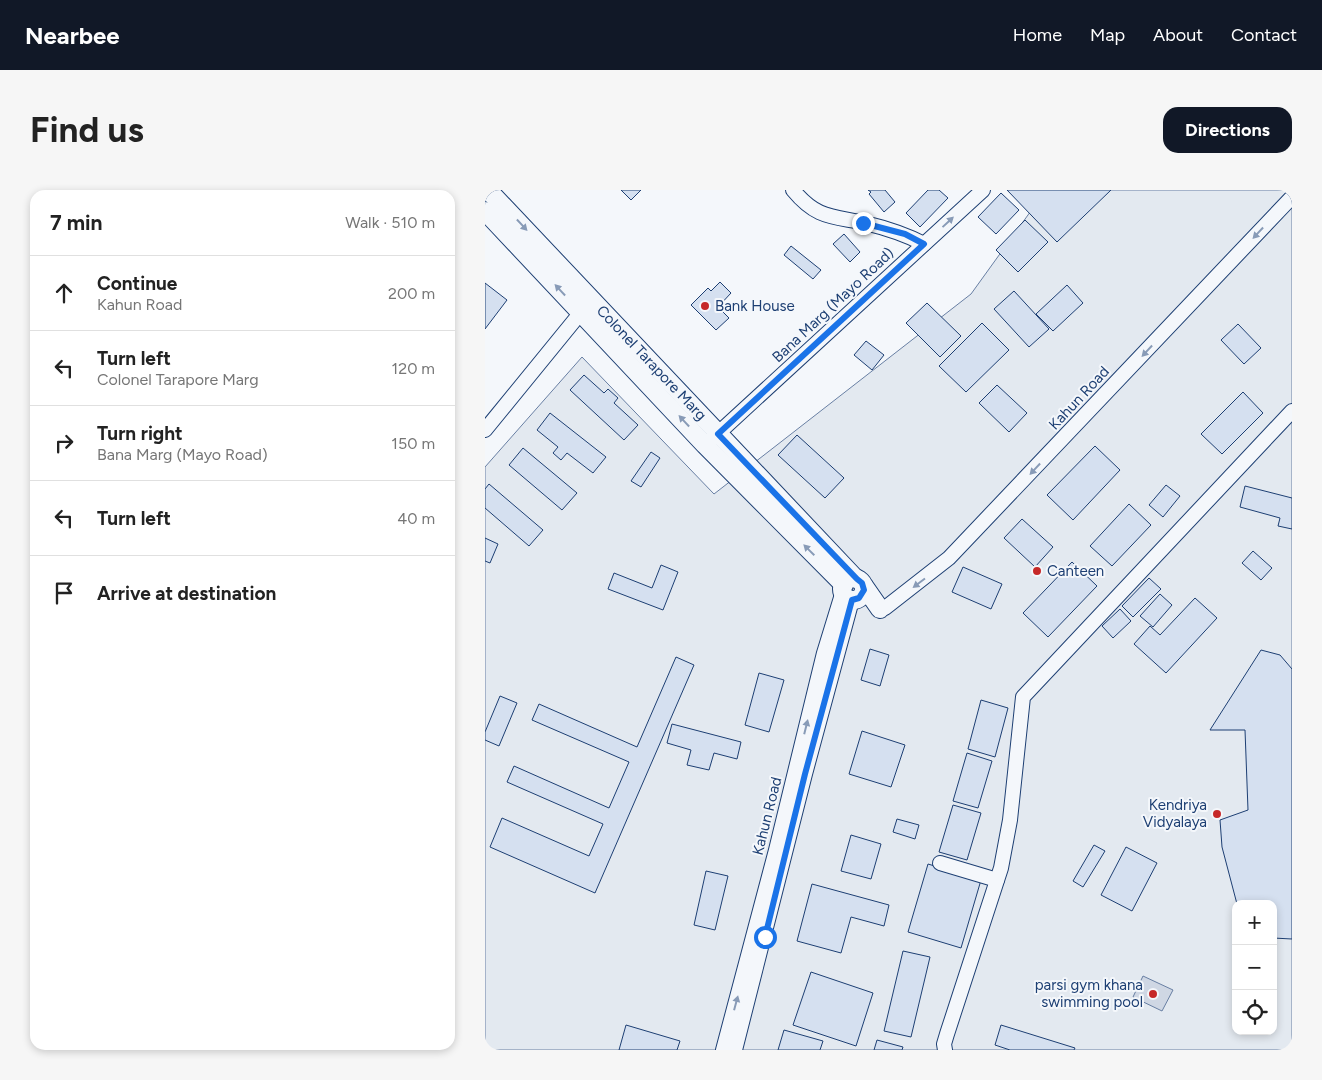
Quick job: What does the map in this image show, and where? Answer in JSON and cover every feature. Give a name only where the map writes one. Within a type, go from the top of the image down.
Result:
[{"type":"main road","name":"Colonel Tarapore Marg","points":[[488,190],[586,306],[853,590]]},
{"type":"main road","name":"Colonel Tarapore Marg","points":[[485,211],[586,306]]},
{"type":"main road","points":[[853,590],[880,609]]},
{"type":"street","points":[[793,190],[800,199],[817,212],[835,219],[863,223],[905,234],[924,244]]},
{"type":"street","name":"Bana Marg (Mayo Road)","points":[[712,439],[983,190]]},
{"type":"street","name":"Kahun Road","points":[[880,609],[885,608],[949,558],[1292,197]]},
{"type":"street","points":[[485,430],[586,306]]},
{"type":"street","points":[[945,1050],[944,1044],[947,1034],[1001,868],[1010,820],[1023,697],[1292,411]]},
{"type":"street","name":"Kahun Road","points":[[723,1050],[776,850],[824,654],[853,590]]},
{"type":"street","name":"Kahun Road","points":[[735,1050],[853,590]]},
{"type":"street","points":[[941,863],[997,880]]},
{"type":"shaded area","points":[[1046,190],[1292,190],[1292,1050],[485,1050],[485,467],[582,357],[714,494],[971,294]]},
{"type":"shaded area","name":"parsi gym khana swimming pool","points":[[1143,976],[1173,990],[1162,1011],[1133,997]]},
{"type":"building","points":[[621,190],[641,190],[631,200]]},
{"type":"building","points":[[868,190],[885,190],[895,202],[884,212],[869,194],[871,192]]},
{"type":"building","points":[[928,190],[939,190],[948,198],[920,227],[906,213]]},
{"type":"building","points":[[1007,190],[1111,190],[1057,242]]},
{"type":"building","points":[[1001,193],[1019,210],[996,234],[978,217]]},
{"type":"building","points":[[1025,220],[1048,242],[1018,272],[996,250]]},
{"type":"building","points":[[844,234],[860,252],[850,262],[833,244]]},
{"type":"building","points":[[791,246],[821,270],[813,279],[784,255]]},
{"type":"building","name":"Bank House","points":[[720,282],[731,293],[718,307],[729,318],[716,330],[691,305],[708,288],[711,291]]},
{"type":"building","points":[[485,283],[507,300],[485,329]]},
{"type":"building","points":[[1067,285],[1083,303],[1053,331],[1036,314]]},
{"type":"building","points":[[1014,291],[1049,329],[1029,347],[994,309]]},
{"type":"building","points":[[927,303],[961,336],[940,357],[906,323]]},
{"type":"building","points":[[982,323],[1009,350],[966,392],[939,366]]},
{"type":"building","points":[[1238,324],[1261,348],[1244,364],[1221,340]]},
{"type":"building","points":[[866,341],[884,355],[872,370],[854,355]]},
{"type":"building","points":[[584,375],[604,393],[608,389],[618,398],[614,403],[638,425],[624,440],[570,390]]},
{"type":"building","points":[[997,385],[1027,413],[1009,432],[979,403]]},
{"type":"building","points":[[1243,392],[1263,413],[1222,454],[1201,434]]},
{"type":"building","points":[[550,413],[606,457],[593,473],[567,453],[561,460],[553,453],[558,447],[537,430]]},
{"type":"building","points":[[797,435],[844,478],[825,498],[778,455]]},
{"type":"building","points":[[1095,446],[1120,470],[1073,520],[1047,495]]},
{"type":"building","points":[[523,448],[577,493],[562,510],[509,465]]},
{"type":"building","points":[[651,452],[660,458],[641,487],[631,481]]},
{"type":"building","points":[[489,484],[543,530],[529,546],[485,508],[485,489]]},
{"type":"building","points":[[1166,485],[1180,496],[1163,517],[1149,505]]},
{"type":"building","points":[[1245,486],[1292,498],[1292,529],[1278,526],[1280,518],[1240,507]]},
{"type":"building","points":[[1129,504],[1151,525],[1112,566],[1090,546]]},
{"type":"building","points":[[1022,519],[1053,547],[1035,567],[1004,538]]},
{"type":"building","points":[[485,538],[498,544],[490,563],[485,561]]},
{"type":"building","points":[[1253,551],[1272,568],[1261,580],[1242,563]]},
{"type":"building","points":[[1072,562],[1097,586],[1048,637],[1023,613]]},
{"type":"building","points":[[661,565],[678,572],[663,610],[608,589],[614,573],[652,588]]},
{"type":"building","points":[[963,567],[1002,584],[991,609],[952,592]]},
{"type":"building","points":[[1149,578],[1161,589],[1133,617],[1122,606]]},
{"type":"building","points":[[1160,594],[1172,605],[1153,627],[1140,616]]},
{"type":"building","points":[[1195,598],[1217,618],[1166,673],[1134,644],[1150,626],[1160,635]]},
{"type":"building","points":[[1120,609],[1131,621],[1113,638],[1102,626]]},
{"type":"building","points":[[870,649],[889,655],[880,686],[861,680]]},
{"type":"building","points":[[1261,650],[1280,655],[1292,669],[1292,939],[1277,938],[1277,900],[1236,900],[1222,847],[1220,820],[1248,810],[1245,730],[1210,730]]},
{"type":"building","points":[[676,657],[694,665],[595,893],[490,847],[502,818],[589,856],[603,824],[507,782],[514,766],[609,808],[629,762],[532,720],[539,704],[637,747]]},
{"type":"building","points":[[759,673],[784,680],[769,732],[745,725]]},
{"type":"building","points":[[500,696],[517,703],[499,746],[485,740],[485,732]]},
{"type":"building","points":[[981,700],[1008,708],[995,757],[968,749]]},
{"type":"building","points":[[672,724],[741,742],[737,759],[714,753],[709,770],[687,765],[691,750],[667,743]]},
{"type":"building","points":[[862,731],[905,745],[891,787],[849,774]]},
{"type":"building","points":[[967,753],[992,761],[978,808],[953,801]]},
{"type":"building","points":[[953,805],[981,813],[967,860],[939,852]]},
{"type":"building","points":[[897,819],[919,825],[915,839],[893,832]]},
{"type":"building","points":[[851,835],[881,844],[871,879],[841,871]]},
{"type":"building","points":[[1094,845],[1105,851],[1083,887],[1073,881]]},
{"type":"building","points":[[1126,847],[1157,863],[1132,911],[1101,895]]},
{"type":"building","points":[[928,864],[981,880],[961,948],[908,932]]},
{"type":"building","points":[[706,871],[728,876],[715,930],[694,925]]},
{"type":"building","points":[[812,884],[889,905],[884,926],[851,917],[841,953],[797,941]]},
{"type":"building","points":[[903,951],[930,957],[911,1037],[884,1031]]},
{"type":"building","points":[[811,972],[873,993],[856,1046],[793,1025]]},
{"type":"building","points":[[626,1025],[680,1041],[677,1050],[619,1050]]},
{"type":"building","points":[[1001,1025],[1075,1048],[1074,1050],[1010,1050],[995,1045]]},
{"type":"building","points":[[784,1030],[823,1041],[820,1050],[778,1050]]},
{"type":"building","points":[[877,1040],[903,1047],[902,1050],[874,1050]]},
{"type":"place","name":"Bank House","points":[[705,306]]},
{"type":"place","name":"Canteen","points":[[1037,571]]},
{"type":"place","name":"Kendriya Vidyalaya","points":[[1217,814]]},
{"type":"place","name":"parsi gym khana swimming pool","points":[[1153,994]]},
{"type":"route","points":[[765,937],[835,658],[852,600],[862,596],[864,586],[718,434],[924,244],[905,234],[863,223]]}]
